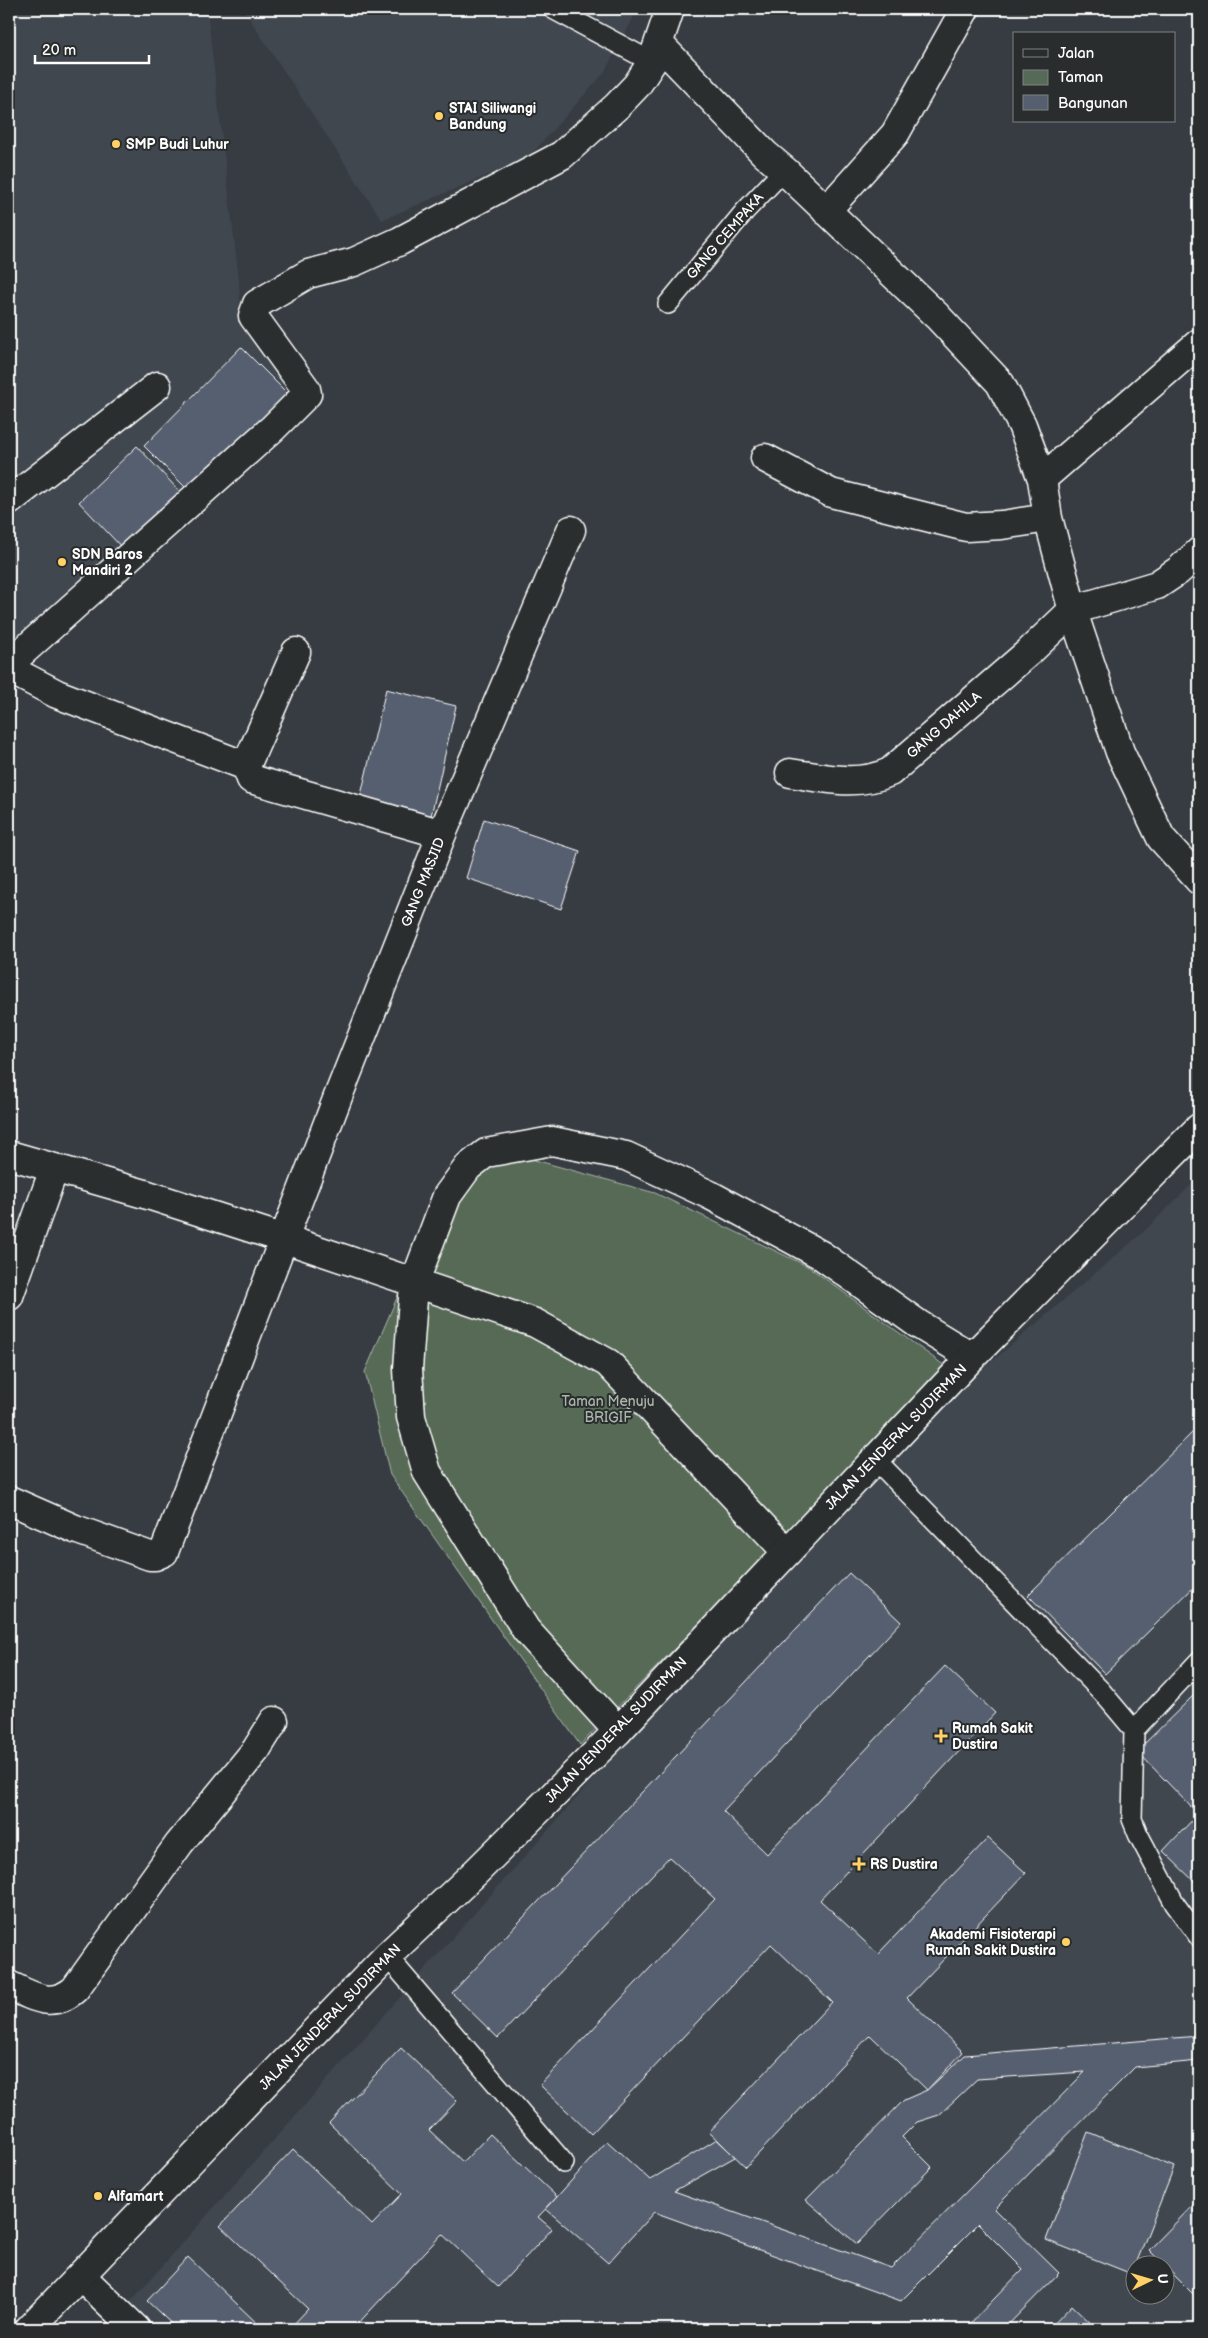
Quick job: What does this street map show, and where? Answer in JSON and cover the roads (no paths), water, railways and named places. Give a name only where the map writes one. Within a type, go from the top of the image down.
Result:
[{"type":"street","points":[[826,211],[895,134],[964,9]]},
{"type":"street","points":[[9,664],[273,428],[307,394],[306,389],[253,316],[257,304],[308,274],[354,262],[400,241],[562,155],[617,106],[636,85],[656,53],[667,10]]},
{"type":"street","points":[[656,53],[784,170],[937,316],[1000,383],[1022,425],[1042,479],[1048,518],[1073,610],[1120,752],[1161,838],[1199,880]]},
{"type":"street","points":[[1042,479],[1199,343]]},
{"type":"street","points":[[9,501],[157,386]]},
{"type":"street","points":[[765,458],[830,494],[966,527],[1002,525],[1048,518]]},
{"type":"street","name":"GANG MASJID","points":[[9,1500],[75,1529],[150,1556],[164,1552],[339,1094],[442,834],[571,530]]},
{"type":"street","points":[[1073,610],[1157,585],[1178,572],[1199,552]]},
{"type":"street","name":"GANG DAHILA","points":[[790,773],[849,781],[866,781],[890,772],[1030,651],[1073,610]]},
{"type":"street","points":[[296,652],[246,766],[251,779],[442,834]]},
{"type":"street","points":[[9,669],[57,694],[246,766]]},
{"type":"street","name":"JALAN JENDERAL SUDIRMAN","points":[[29,2329],[387,1956],[476,1872],[618,1731],[972,1357],[1199,1128]]},
{"type":"street","points":[[618,1731],[526,1630],[428,1472],[411,1417],[408,1369],[414,1284],[447,1196],[468,1167],[486,1153],[552,1141],[626,1156],[710,1195],[821,1255],[918,1324],[972,1357]]},
{"type":"street","points":[[9,1154],[54,1170],[148,1195],[536,1323],[608,1363],[787,1552]]},
{"type":"street","points":[[9,1296],[54,1170]]},
{"type":"street","points":[[9,1986],[38,1998],[51,2000],[66,1997],[75,1989],[179,1844],[256,1750],[274,1721]]},
{"type":"street","points":[[81,2276],[136,2329]]},
{"type":"lane","points":[[553,9],[656,53]]},
{"type":"lane","name":"GANG CEMPAKA","points":[[668,304],[745,211],[784,170]]},
{"type":"lane","points":[[875,1459],[1102,1692],[1134,1730],[1132,1819],[1175,1904],[1199,1937]]},
{"type":"lane","points":[[1134,1730],[1199,1661]]},
{"type":"lane","points":[[387,1956],[564,2163]]},
{"type":"place","name":"STAI Siliwangi Bandung","points":[[439,116]]},
{"type":"place","name":"SMP Budi Luhur","points":[[116,144]]},
{"type":"place","name":"SDN Baros Mandiri 2","points":[[62,562]]},
{"type":"place","name":"Rumah Sakit Dustira","points":[[941,1736]]},
{"type":"place","name":"RS Dustira","points":[[859,1864]]},
{"type":"place","name":"Akademi Fisioterapi Rumah Sakit Dustira","points":[[1066,1942]]},
{"type":"place","name":"Alfamart","points":[[98,2196]]},
{"type":"park label","name":"Taman Menuju BRIGIF","points":[[608,1409]]}]
